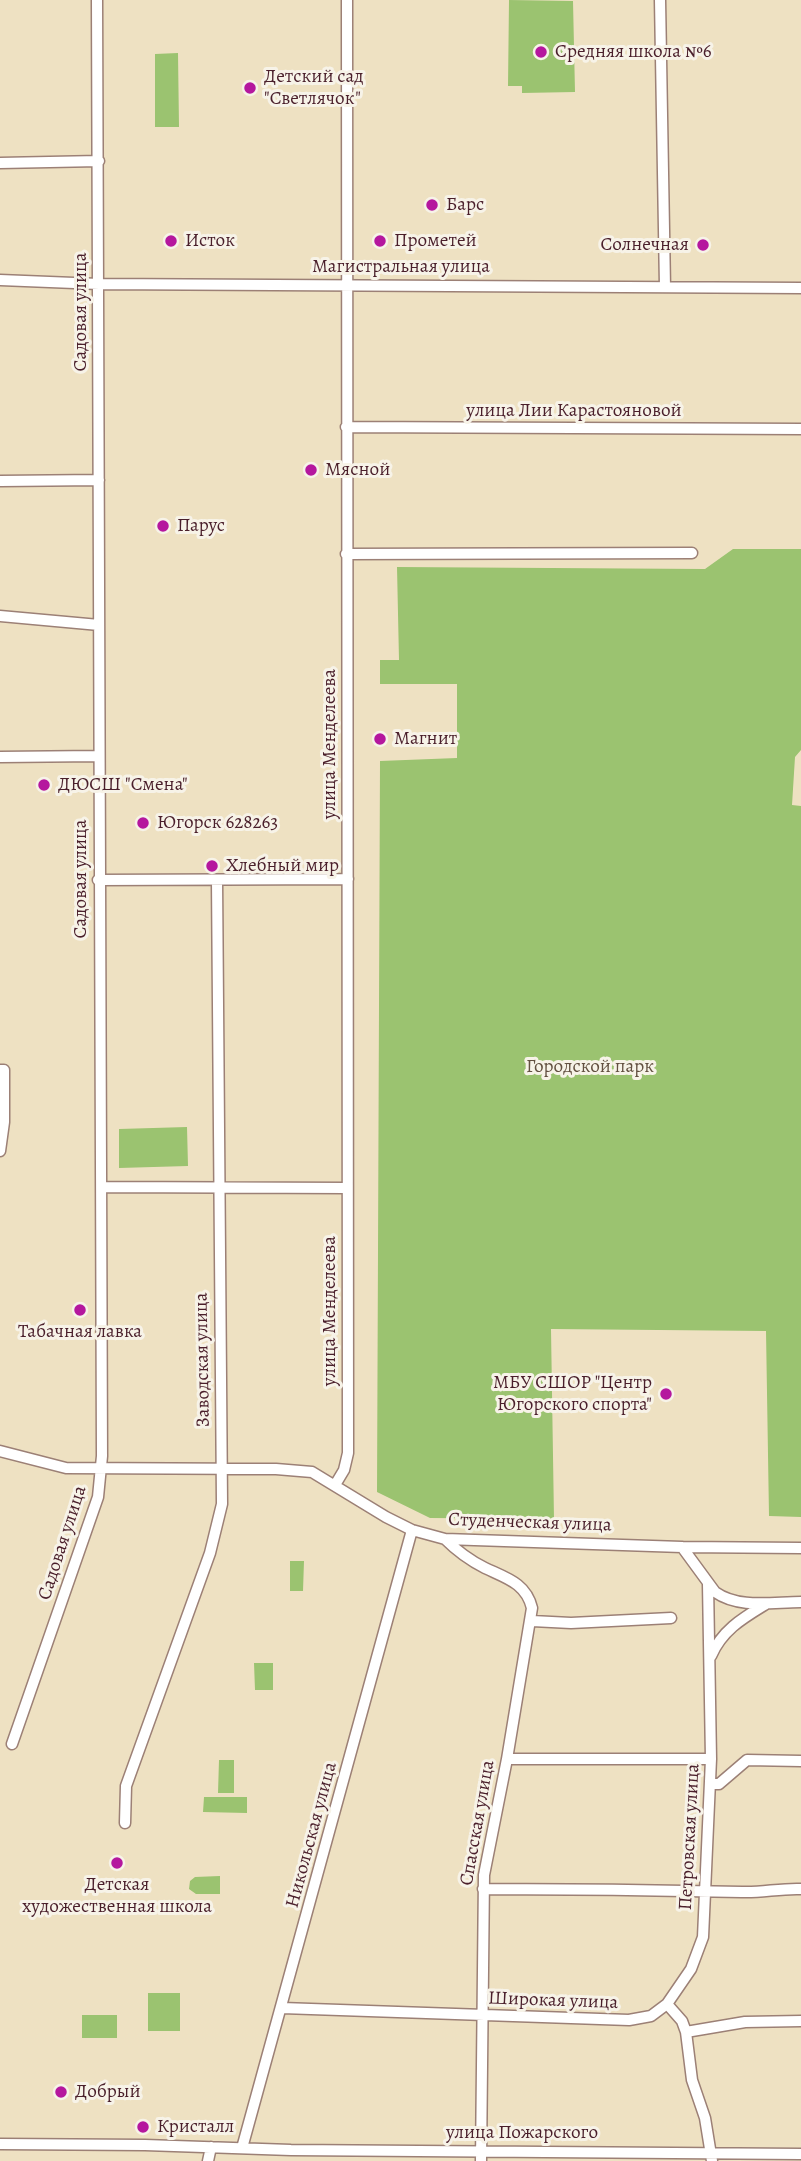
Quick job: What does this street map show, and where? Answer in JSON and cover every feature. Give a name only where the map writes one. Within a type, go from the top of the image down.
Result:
[{"type":"street","name":"Садовая улица","points":[[12,1744],[98,1497],[101,1470],[97,0]]},
{"type":"street","name":"улица Менделеева","points":[[335,1485],[344,1470],[348,1453],[347,0]]},
{"type":"street","points":[[660,0],[665,287]]},
{"type":"street","points":[[0,163],[99,161]]},
{"type":"street","name":"Магистральная улица","points":[[0,279],[99,284],[801,288]]},
{"type":"street","name":"улица Лии Карастояновой","points":[[346,427],[801,429]]},
{"type":"street","points":[[0,481],[99,480]]},
{"type":"street","points":[[346,554],[692,553]]},
{"type":"street","points":[[0,616],[99,625]]},
{"type":"street","points":[[0,757],[98,756]]},
{"type":"street","points":[[99,880],[348,879]]},
{"type":"street","name":"Заводская улица","points":[[125,1823],[126,1786],[216,1535],[222,1504],[217,880]]},
{"type":"street","points":[[0,1070],[4,1070],[4,1122],[0,1151]]},
{"type":"street","points":[[102,1188],[347,1188]]},
{"type":"street","name":"Студенческая улица","points":[[0,1451],[59,1467],[101,1470],[302,1470],[319,1475],[373,1511],[412,1530],[445,1539],[801,1548]]},
{"type":"street","name":"Никольская улица","points":[[242,2148],[412,1530]]},
{"type":"street","name":"Спасская улица","points":[[445,1539],[469,1559],[523,1588],[529,1598],[531,1621],[483,1889],[481,2156]]},
{"type":"street","points":[[681,1547],[715,1592],[731,1601],[801,1602]]},
{"type":"street","name":"Петровская улица","points":[[667,2004],[691,1969],[700,1947],[711,1759],[708,1584]]},
{"type":"street","points":[[708,1662],[724,1633],[769,1602]]},
{"type":"street","points":[[531,1621],[571,1623],[671,1618]]},
{"type":"street","points":[[507,1759],[711,1759]]},
{"type":"street","points":[[710,1784],[719,1784],[747,1760],[801,1761]]},
{"type":"street","points":[[483,1889],[742,1892],[778,1888],[801,1889]]},
{"type":"street","points":[[667,2004],[682,2021],[686,2032],[692,2080],[705,2118],[712,2157]]},
{"type":"street","name":"Широкая улица","points":[[282,2008],[629,2020],[650,2016],[667,2004]]},
{"type":"street","points":[[686,2032],[745,2022],[801,2021]]},
{"type":"street","name":"улица Пожарского","points":[[0,2144],[242,2148],[350,2156],[712,2157],[801,2154]]},
{"type":"street","points":[[208,2161],[211,2147]]},
{"type":"green space","name":"Средняя школа №6","points":[[509,0],[573,1],[575,92],[522,93],[522,86],[508,86]]},
{"type":"green space","points":[[178,53],[179,127],[155,127],[155,54]]},
{"type":"green space","name":"Городской парк","points":[[733,549],[801,549],[801,750],[795,757],[792,805],[801,806],[801,1517],[769,1516],[766,1331],[551,1329],[554,1519],[430,1518],[377,1492],[380,761],[457,758],[457,684],[380,684],[380,660],[399,660],[397,567],[705,569]]},
{"type":"green space","points":[[187,1127],[188,1166],[119,1168],[119,1129]]},
{"type":"green space","points":[[290,1561],[304,1561],[303,1591],[290,1591]]},
{"type":"green space","points":[[254,1663],[273,1663],[273,1690],[255,1690]]},
{"type":"green space","points":[[219,1760],[234,1760],[234,1793],[218,1793]]},
{"type":"green space","points":[[204,1797],[247,1797],[247,1813],[203,1812]]},
{"type":"green space","points":[[220,1876],[220,1894],[196,1894],[189,1889],[190,1881],[195,1877]]},
{"type":"green space","points":[[148,1993],[180,1993],[180,2031],[148,2031]]},
{"type":"green space","points":[[82,2015],[117,2015],[117,2038],[82,2038]]},
{"type":"place","name":"Средняя школа №6","points":[[541,52]]},
{"type":"place","name":"Детский сад \"Светлячок\"","points":[[250,88]]},
{"type":"place","name":"Барс","points":[[432,205]]},
{"type":"place","name":"Исток","points":[[171,241]]},
{"type":"place","name":"Прометей","points":[[380,241]]},
{"type":"place","name":"Солнечная","points":[[703,245]]},
{"type":"place","name":"Мясной","points":[[311,470]]},
{"type":"place","name":"Парус","points":[[163,526]]},
{"type":"place","name":"Магнит","points":[[380,739]]},
{"type":"place","name":"ДЮСШ \"Смена\"","points":[[44,785]]},
{"type":"place","name":"Югорск 628263","points":[[143,823]]},
{"type":"place","name":"Хлебный мир","points":[[212,866]]},
{"type":"place","name":"Табачная лавка","points":[[80,1310]]},
{"type":"place","name":"МБУ СШОР \"Центр Югорского спорта\"","points":[[666,1394]]},
{"type":"place","name":"Детская художественная школа","points":[[117,1863]]},
{"type":"place","name":"Добрый","points":[[61,2092]]},
{"type":"place","name":"Кристалл","points":[[143,2127]]}]
